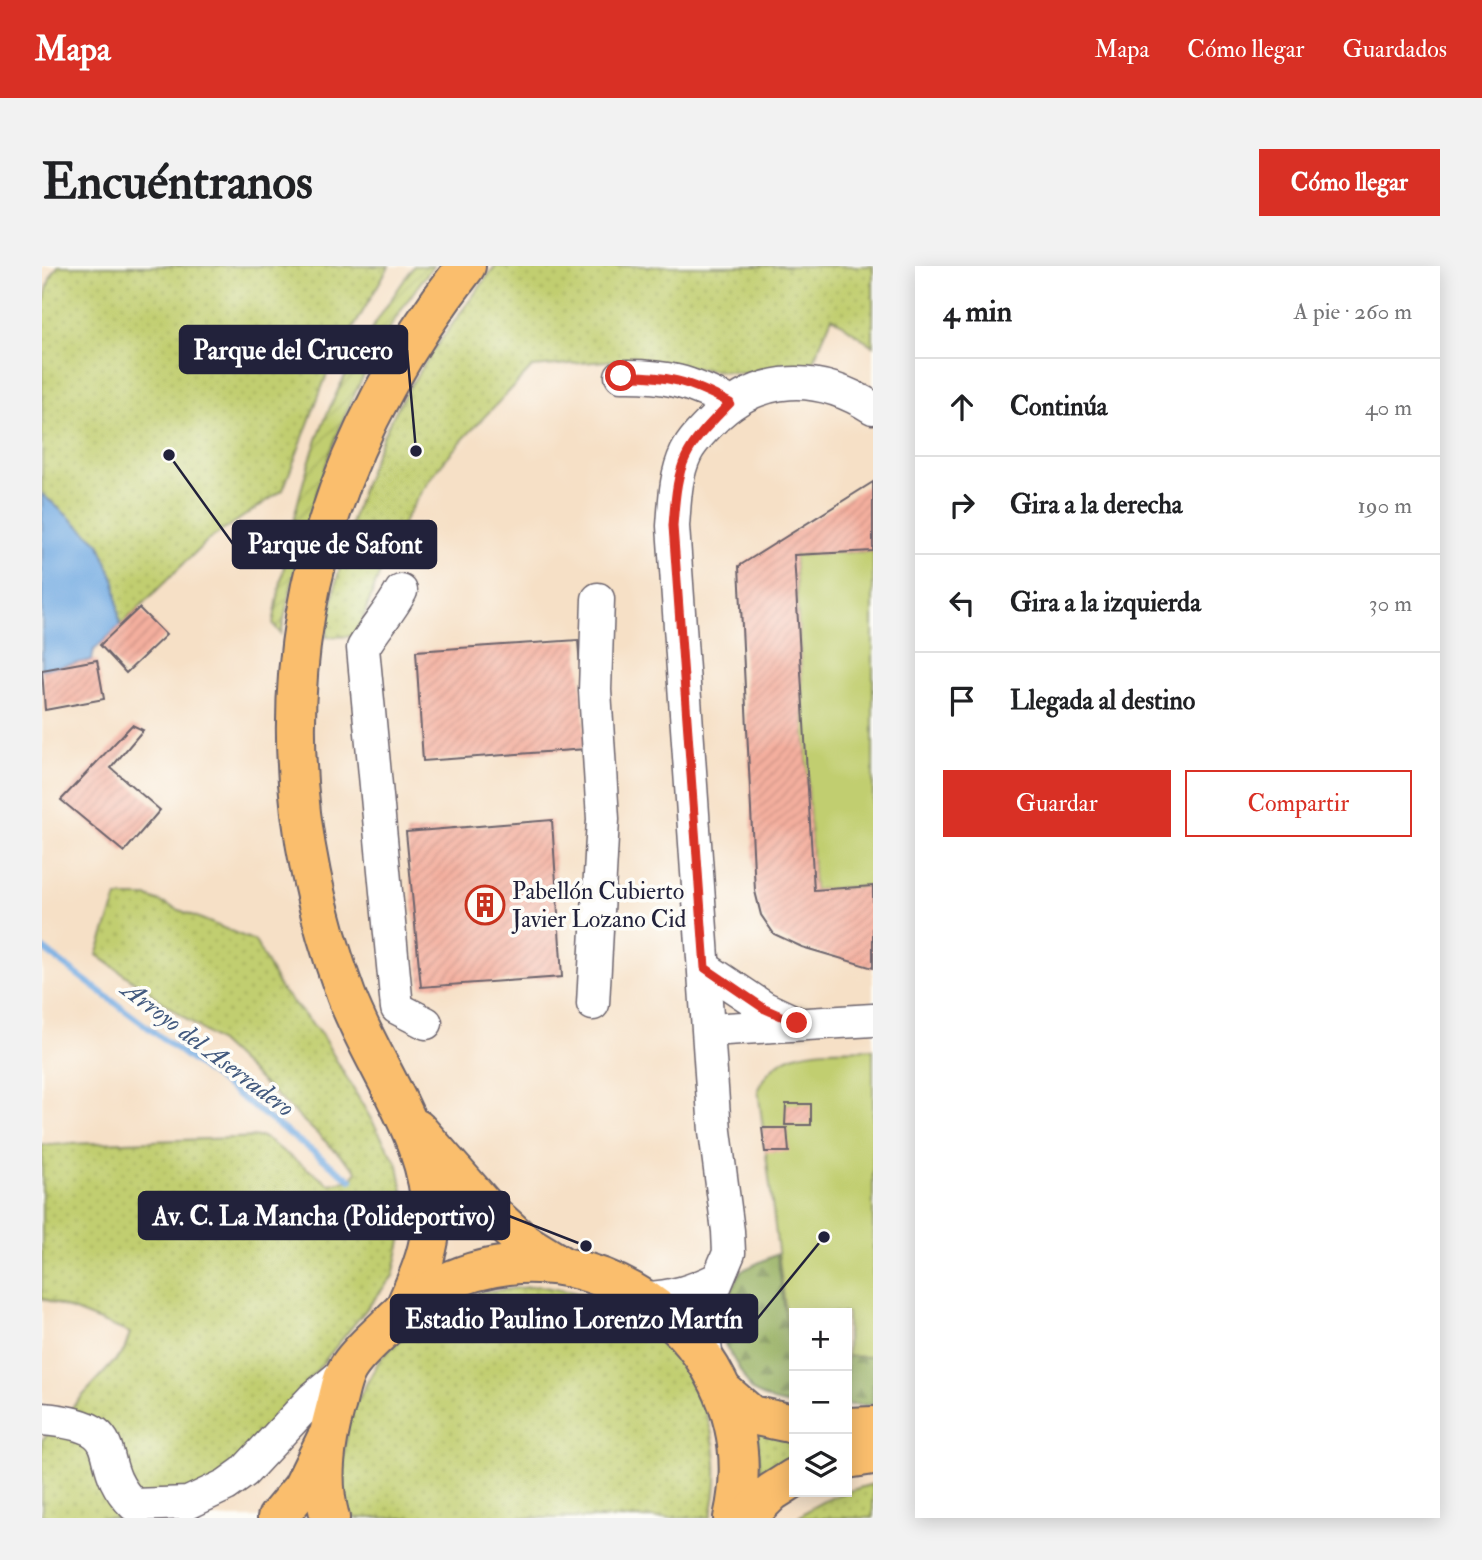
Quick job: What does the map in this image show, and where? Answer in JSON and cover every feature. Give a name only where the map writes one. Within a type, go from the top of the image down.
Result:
[{"type":"main road","points":[[405,1307],[421,1272],[430,1234],[431,1207],[408,1118],[359,1027],[327,936],[302,827],[297,783],[295,700],[310,583],[323,532],[354,451],[406,350],[466,266]]},
{"type":"main road","points":[[408,1118],[498,1219],[523,1242],[562,1266],[619,1283],[645,1298],[683,1330],[715,1376],[751,1415],[789,1423]]},
{"type":"main road","points":[[330,1518],[324,1474],[328,1434],[346,1370],[405,1307],[453,1279],[507,1266],[562,1266]]},
{"type":"main road","points":[[715,1376],[734,1426],[739,1463],[733,1518]]},
{"type":"main road","points":[[852,1427],[873,1426]]},
{"type":"main road","points":[[277,1518],[302,1488],[328,1434]]},
{"type":"main road","points":[[852,1458],[873,1455]]},
{"type":"main road","points":[[746,1518],[772,1492],[789,1481]]},
{"type":"street","points":[[621,376],[663,376],[703,389],[730,403]]},
{"type":"street","points":[[715,1376],[704,1336],[706,1308],[729,1253],[729,1242],[715,1131],[673,526],[676,482],[686,452],[730,403],[764,385],[805,383],[853,395],[873,408]]},
{"type":"street","points":[[401,591],[393,608],[380,618],[363,648],[397,1008],[426,1023]]},
{"type":"street","points":[[593,1004],[603,819],[596,690],[598,599]]},
{"type":"street","points":[[705,968],[765,1009],[797,1023]]},
{"type":"street","points":[[709,1030],[762,1029],[797,1023],[873,1020]]},
{"type":"street","points":[[645,1298],[669,1297],[692,1291],[717,1279]]},
{"type":"street","points":[[254,1462],[313,1398],[346,1370]]},
{"type":"street","points":[[69,1423],[108,1448],[120,1492],[134,1505],[188,1503],[226,1485],[301,1424],[328,1434]]},
{"type":"green space","points":[[58,266],[389,266],[327,374],[283,490],[207,541],[120,626],[115,582],[99,543],[42,494],[42,308],[50,279]]},
{"type":"green space","points":[[414,266],[433,266],[403,307],[377,350],[335,441],[304,536],[281,634],[273,624],[296,511],[311,456],[359,350]]},
{"type":"green space","points":[[495,266],[873,266],[873,346],[832,317],[809,371],[748,374],[619,360],[532,367],[462,440],[426,485],[391,547],[357,636],[326,637],[348,535],[383,436],[420,370]]},
{"type":"green space","points":[[873,551],[873,886],[814,890],[794,555]]},
{"type":"green space","points":[[117,897],[148,897],[255,941],[280,988],[321,1034],[398,1165],[407,1214],[393,1276],[252,1451],[176,1518],[42,1518],[42,1440],[124,1351],[130,1333],[42,1298],[42,1145],[263,1137],[329,1184],[351,1180],[357,1171],[219,1042],[97,955]]},
{"type":"green space","points":[[873,1049],[873,1357],[852,1356],[852,1308],[789,1308],[789,1340],[758,1089],[767,1074],[779,1063],[792,1056],[823,1050]]},
{"type":"green space","points":[[777,1254],[789,1340],[789,1405],[752,1391],[724,1343],[719,1316],[741,1271]]},
{"type":"green space","points":[[540,1286],[602,1300],[650,1332],[671,1353],[702,1403],[711,1430],[716,1459],[710,1518],[348,1518],[340,1476],[350,1414],[380,1359],[424,1317],[480,1292]]},
{"type":"green space","points":[[852,1356],[873,1357],[873,1405],[852,1405]]},
{"type":"green space","points":[[757,1432],[789,1435],[789,1462],[761,1478]]},
{"type":"green space","points":[[873,1484],[873,1518],[798,1518],[834,1497],[852,1497],[852,1490]]},
{"type":"water","points":[[42,494],[99,543],[115,582],[120,626],[94,650],[92,660],[42,670]]},
{"type":"building","points":[[873,482],[873,551],[794,555],[814,890],[873,886],[873,968],[802,947],[774,934],[761,915],[755,891],[739,566]]},
{"type":"building","points":[[139,608],[166,635],[126,673],[100,645]]},
{"type":"building","points":[[578,640],[586,749],[423,761],[416,651]]},
{"type":"building","points":[[97,660],[104,699],[45,710],[42,670]]},
{"type":"building","points":[[132,725],[143,730],[111,768],[160,810],[124,852],[61,800]]},
{"type":"building","name":"Pabellón Cubierto Javier Lozano Cid","points":[[552,820],[562,977],[421,987],[406,832]]},
{"type":"building","points":[[786,1104],[811,1104],[811,1125],[785,1125]]},
{"type":"building","points":[[762,1128],[787,1128],[789,1152],[765,1152]]},
{"type":"waterway","name":"Arroyo del Aserradero","points":[[42,948],[351,1180]]},
{"type":"place","name":"Parque del Crucero","points":[[416,451]]},
{"type":"place","name":"Parque de Safont","points":[[169,455]]},
{"type":"place","name":"Pabellón Cubierto Javier Lozano Cid","points":[[485,905]]},
{"type":"place","name":"Estadio Paulino Lorenzo Martín","points":[[824,1237]]},
{"type":"place","name":"Av. C. La Mancha (Polideportivo)","points":[[586,1246]]},
{"type":"route","points":[[621,376],[663,376],[703,389],[730,403],[686,452],[676,482],[673,526],[705,968],[765,1009],[797,1023]]}]
